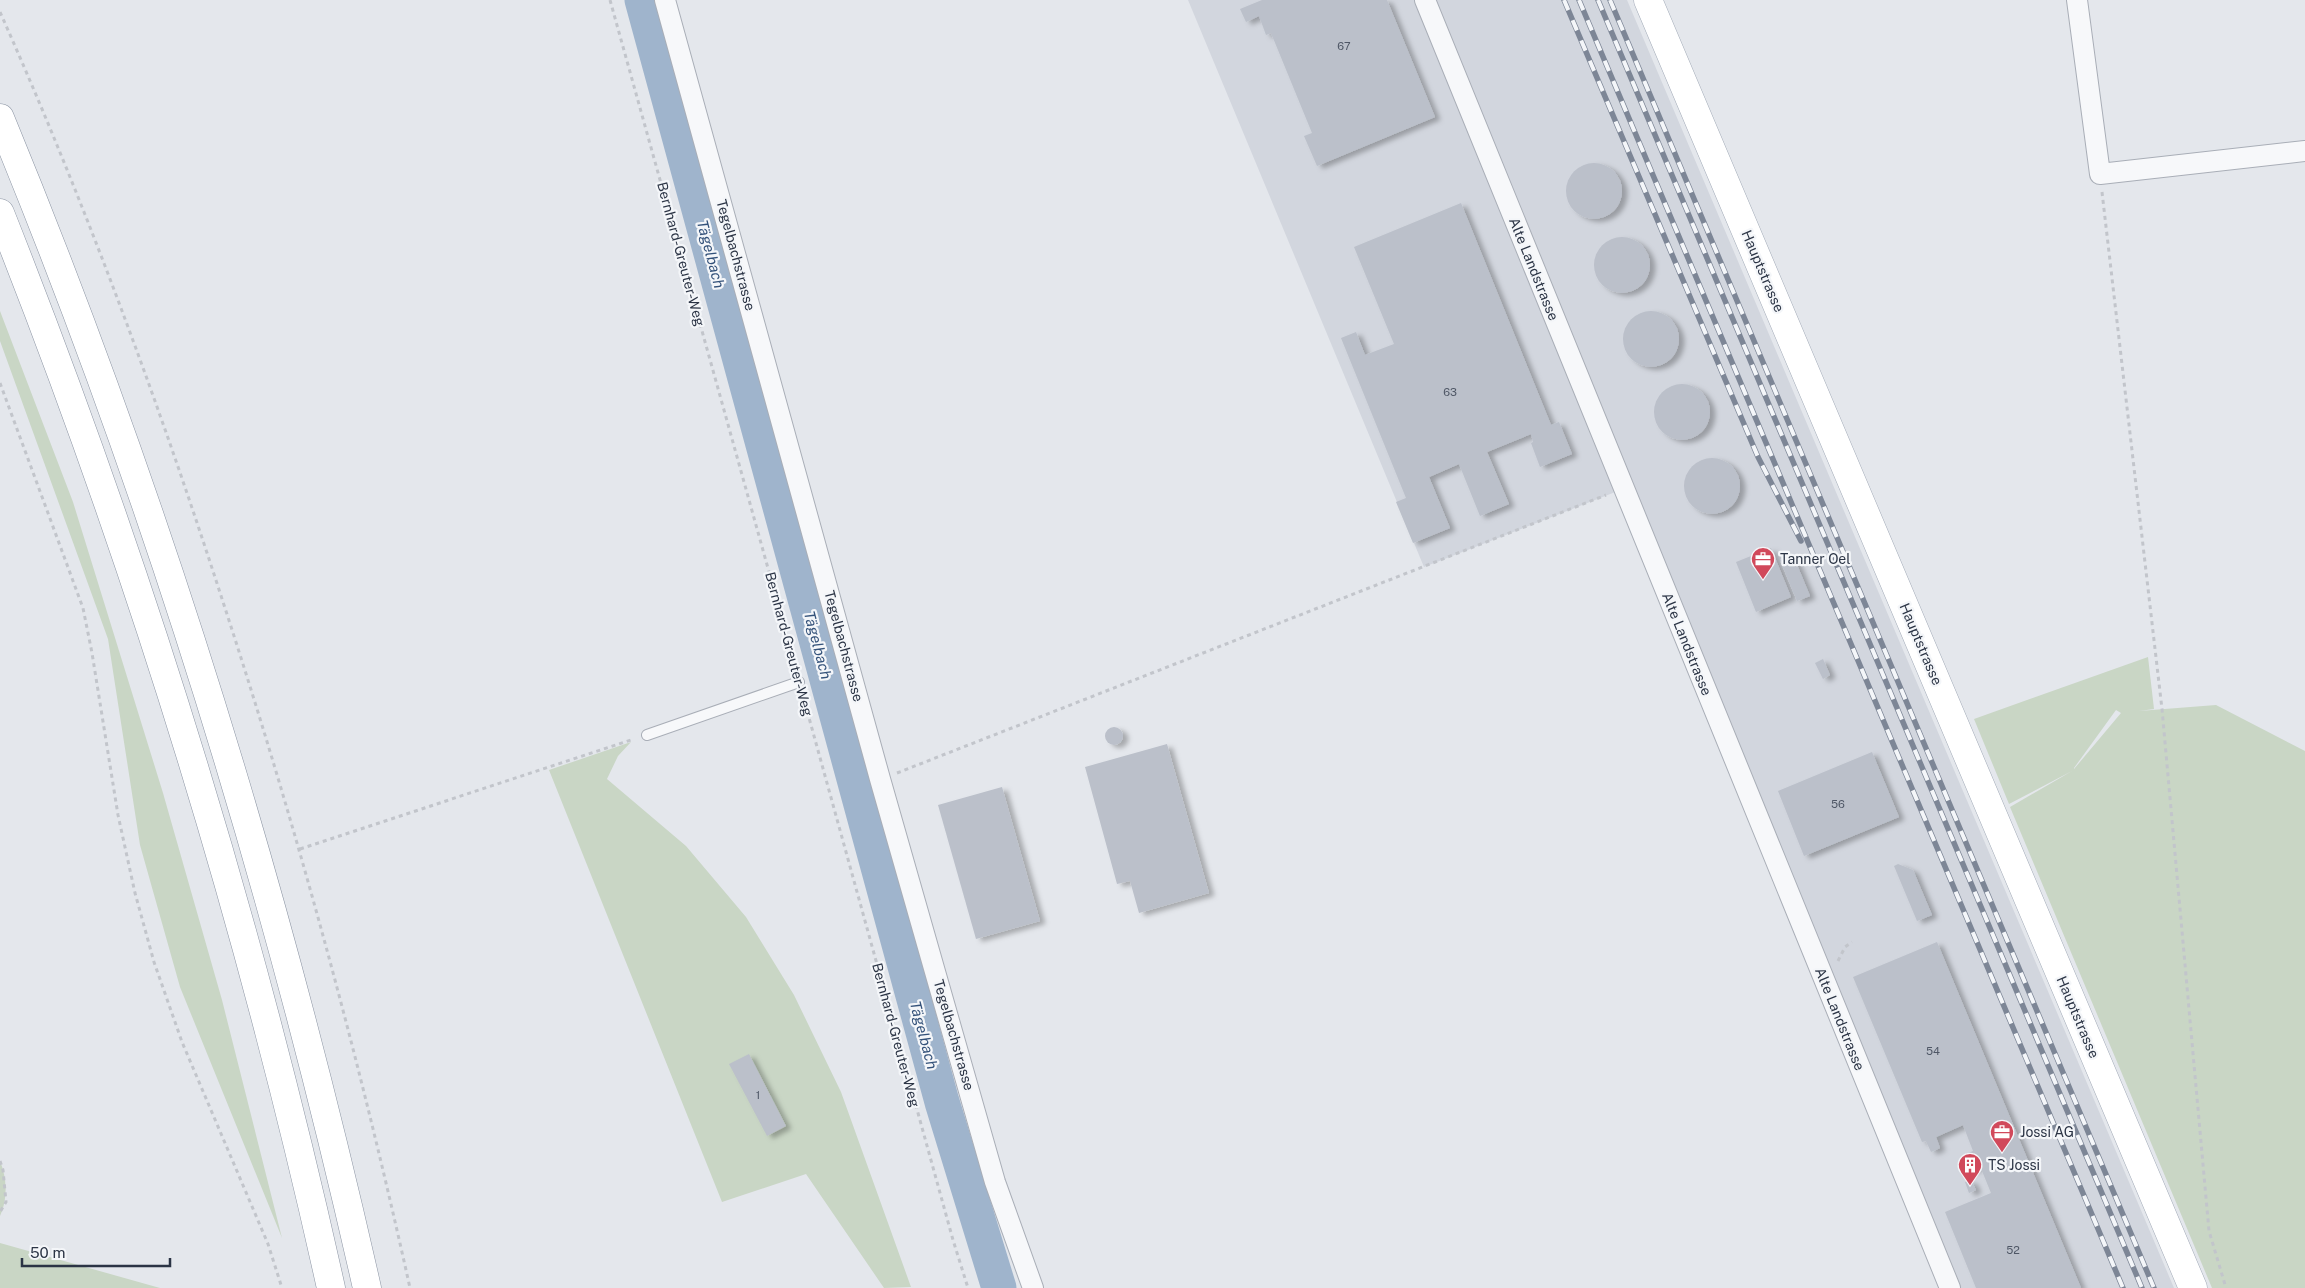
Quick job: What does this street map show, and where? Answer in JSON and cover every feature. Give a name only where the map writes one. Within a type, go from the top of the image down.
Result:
[{"type":"main road","name":"Hauptstrasse","points":[[1648,0],[2193,1288]]},
{"type":"main road","points":[[0,118],[88,345],[199,666],[282,949],[326,1114],[367,1288]]},
{"type":"main road","points":[[0,213],[93,461],[192,763],[264,1013],[331,1288]]},
{"type":"street","name":"Tegelbachstrasse","points":[[665,0],[880,779],[995,1182],[1033,1288]]},
{"type":"street","name":"Alte Landstrasse","points":[[1425,0],[1950,1288]]},
{"type":"street","points":[[2077,0],[2100,174],[2305,151]]},
{"type":"lane","points":[[647,735],[681,721],[799,682]]},
{"type":"path","name":"Bernhard-Greuter-Weg","points":[[610,0],[953,1240],[968,1288]]},
{"type":"path","points":[[0,12],[71,176],[152,390],[241,655],[300,849],[342,1003],[410,1288]]},
{"type":"path","points":[[2100,174],[2162,709],[2210,1231],[2226,1288]]},
{"type":"path","points":[[0,383],[82,608],[92,654],[118,815],[137,902],[154,962],[182,1042],[268,1244],[282,1288]]},
{"type":"path","points":[[880,779],[1623,489]]},
{"type":"path","points":[[300,849],[647,735]]},
{"type":"path","points":[[0,1161],[4,1170],[6,1202],[0,1212]]},
{"type":"shaded area","points":[[1188,0],[1627,0],[2174,1288],[1950,1288],[1623,489],[1424,567]]},
{"type":"green space","points":[[0,311],[73,502],[163,793],[222,1000],[282,1238],[180,987],[140,845],[108,639],[0,341]]},
{"type":"green space","points":[[2148,657],[2154,709],[2139,711],[2216,705],[2305,751],[2305,1288],[2212,1288],[2010,807],[2072,771],[2009,804],[1974,719]],"holes":[[[2116,710],[2121,713],[2074,769]]]},
{"type":"green space","points":[[631,742],[618,756],[607,779],[686,846],[746,917],[794,995],[841,1092],[911,1287],[884,1288],[806,1174],[722,1202],[549,770]]},
{"type":"green space","points":[[0,1161],[6,1188],[0,1216]]},
{"type":"green space","points":[[0,1243],[160,1288],[0,1288]]},
{"type":"building","points":[[1262,0],[1387,0],[1435,117],[1317,166],[1304,136],[1312,133],[1271,33],[1266,35],[1259,16],[1246,22],[1240,9]]},
{"type":"building","points":[[1594,163],[1605,165],[1614,171],[1620,180],[1622,191],[1620,202],[1614,211],[1605,217],[1594,219],[1583,217],[1574,211],[1568,202],[1566,191],[1568,180],[1574,171],[1583,165]]},
{"type":"building","points":[[1461,203],[1551,425],[1559,422],[1572,454],[1540,467],[1531,443],[1533,442],[1531,434],[1487,452],[1509,504],[1480,516],[1459,464],[1429,477],[1450,528],[1413,543],[1396,502],[1406,498],[1341,338],[1356,332],[1365,355],[1394,344],[1354,247]]},
{"type":"building","points":[[1622,237],[1633,239],[1642,245],[1648,254],[1650,265],[1648,276],[1642,285],[1633,291],[1622,293],[1611,291],[1602,285],[1596,276],[1594,265],[1596,254],[1602,245],[1611,239]]},
{"type":"building","points":[[1651,311],[1662,313],[1671,319],[1677,328],[1679,339],[1677,350],[1671,359],[1662,365],[1651,367],[1640,365],[1631,359],[1625,350],[1623,339],[1625,328],[1631,319],[1640,313]]},
{"type":"building","points":[[1682,384],[1693,386],[1702,392],[1708,401],[1710,412],[1708,423],[1702,432],[1693,438],[1682,440],[1671,438],[1662,432],[1656,423],[1654,412],[1656,401],[1662,392],[1671,386]]},
{"type":"building","points":[[1712,458],[1723,460],[1732,466],[1738,475],[1740,486],[1738,497],[1732,506],[1723,512],[1712,514],[1701,512],[1692,506],[1686,497],[1684,486],[1686,475],[1692,466],[1701,460]]},
{"type":"building","points":[[1771,548],[1791,597],[1756,612],[1736,562]]},
{"type":"building","points":[[1793,555],[1810,596],[1797,601],[1780,560]]},
{"type":"building","points":[[1823,659],[1830,675],[1823,679],[1815,663]]},
{"type":"building","points":[[1110,727],[1118,727],[1123,732],[1121,743],[1110,745],[1105,740],[1105,732]]},
{"type":"building","points":[[1167,744],[1209,893],[1139,913],[1130,881],[1117,884],[1085,767]]},
{"type":"building","points":[[1872,752],[1899,817],[1804,856],[1778,791]]},
{"type":"building","points":[[1002,787],[1040,921],[976,939],[938,805]]},
{"type":"building","points":[[1898,864],[1913,870],[1932,915],[1917,921],[1894,866]]},
{"type":"building","points":[[1937,942],[2081,1288],[1976,1288],[1945,1212],[1991,1193],[1980,1166],[1969,1171],[1963,1155],[1973,1151],[1963,1125],[1936,1137],[1940,1148],[1931,1152],[1926,1141],[1922,1142],[1853,977]]},
{"type":"building","points":[[749,1054],[786,1126],[767,1136],[729,1064]]},
{"type":"building","name":"TS Jossi","points":[[1971,1180],[1976,1190],[1969,1193],[1965,1182]]},
{"type":"waterway","name":"Tägelbach","points":[[642,0],[942,1102],[999,1288]]},
{"type":"railway","points":[[1564,0],[1758,457],[1801,541]]},
{"type":"railway","points":[[1579,0],[2123,1288]]},
{"type":"railway","points":[[1598,0],[2142,1288]]},
{"type":"railway","points":[[1610,0],[2154,1288]]},
{"type":"place","name":"Tanner Oel","points":[[1763,580]]},
{"type":"place","name":"Jossi AG","points":[[2002,1153]]},
{"type":"place","name":"TS Jossi","points":[[1970,1186]]}]
